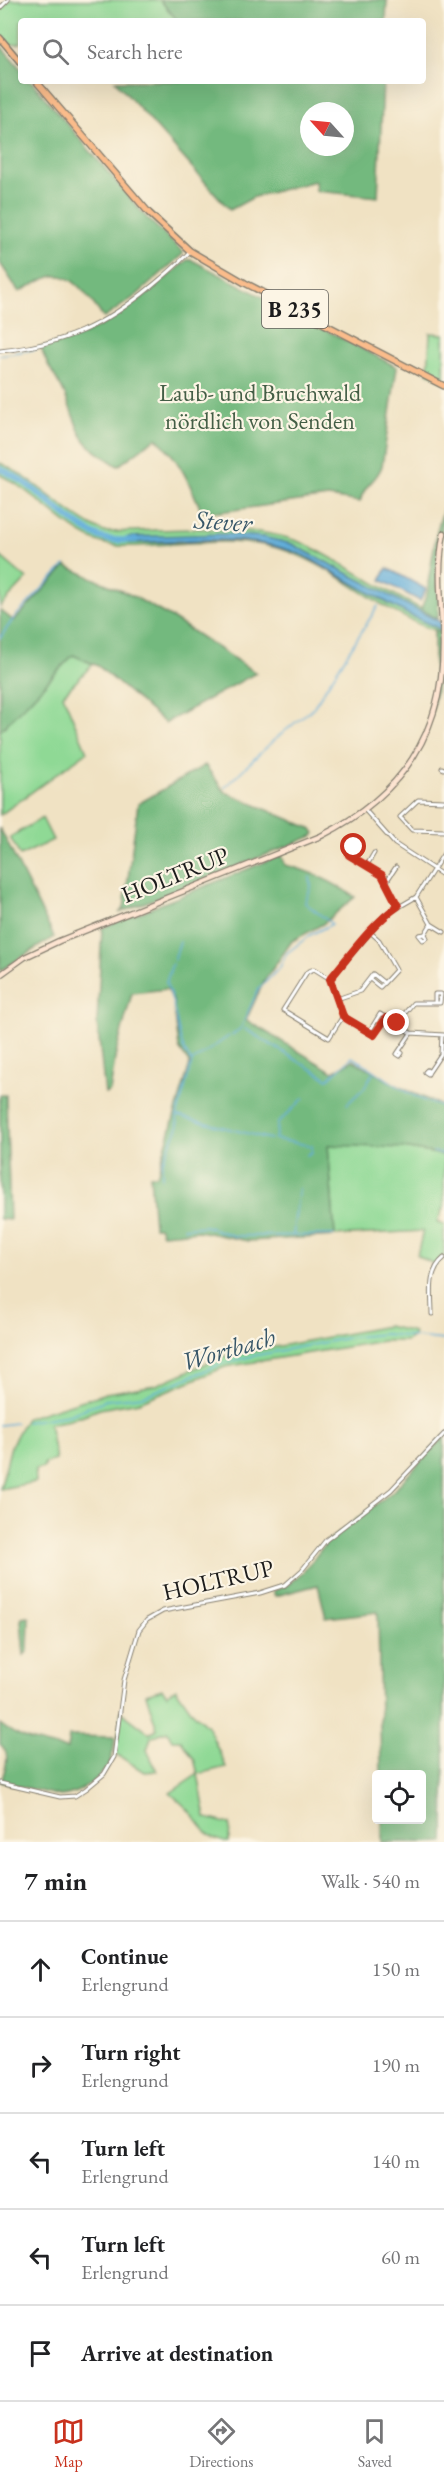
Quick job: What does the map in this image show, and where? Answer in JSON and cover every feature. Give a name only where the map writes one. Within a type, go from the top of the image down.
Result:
[{"type":"main road","points":[[0,38],[18,59]]},
{"type":"main road","name":"B 235","points":[[39,84],[148,213],[190,251],[245,284],[444,386]]},
{"type":"main road","name":"HOLTRUP","points":[[0,975],[24,957],[51,944],[321,836],[365,810],[390,788],[405,772],[426,735],[440,688],[442,633],[440,574],[444,533]]},
{"type":"street","points":[[0,8],[8,0]]},
{"type":"street","points":[[0,351],[39,346],[77,335],[95,326],[125,308],[190,251]]},
{"type":"street","points":[[444,801],[418,800],[400,817],[412,830],[444,831]]},
{"type":"street","points":[[365,810],[394,844],[444,876]]},
{"type":"street","points":[[330,979],[385,915],[416,897],[444,853]]},
{"type":"street","points":[[367,865],[374,854]]},
{"type":"street","points":[[354,858],[382,875],[398,906]]},
{"type":"street","points":[[386,882],[396,867]]},
{"type":"street","points":[[416,897],[431,924],[444,932]]},
{"type":"street","points":[[425,934],[431,924]]},
{"type":"street","points":[[337,999],[360,991],[373,974],[384,983],[396,970],[379,939],[370,932]]},
{"type":"street","points":[[343,1016],[329,1038],[283,1010],[307,972],[314,969],[330,979],[343,1016],[374,1035],[386,1018],[411,1033],[443,1035],[443,1055],[429,1072]]},
{"type":"street","points":[[397,1023],[413,1003],[441,1003],[442,994]]},
{"type":"street","points":[[399,1051],[411,1033]]},
{"type":"street","points":[[432,1314],[432,1278],[436,1266],[444,1258]]},
{"type":"street","name":"HOLTRUP","points":[[0,1783],[60,1797],[75,1796],[86,1789],[104,1774],[114,1757],[124,1680],[139,1630],[147,1620],[159,1612],[260,1593],[285,1585],[302,1570],[326,1540],[391,1490],[444,1434]]},
{"type":"green space","points":[[10,0],[160,0],[175,18],[18,18],[18,44],[10,45],[0,34],[0,10]]},
{"type":"green space","points":[[160,0],[387,0],[386,18],[175,18]]},
{"type":"green space","points":[[0,45],[18,66],[18,84],[34,84],[146,217],[183,254],[137,295],[104,318],[83,291],[69,279],[62,276],[50,277],[19,292],[0,263]]},
{"type":"green space","points":[[118,84],[383,84],[378,197],[316,191],[315,181],[254,197],[230,210]]},
{"type":"green space","name":"Laub- und Bruchwald nördlich von Senden","points":[[187,260],[192,260],[397,367],[382,466],[364,491],[360,502],[328,497],[219,512],[201,510],[177,462],[156,438],[118,466],[94,449],[82,436],[64,393],[45,360],[41,347],[63,342],[102,325],[137,301]]},
{"type":"green space","points":[[430,333],[444,334],[444,381],[428,373]]},
{"type":"green space","points":[[0,463],[27,479],[77,517],[104,532],[182,529],[239,530],[265,533],[311,547],[438,618],[438,622],[292,544],[250,536],[128,543],[249,541],[290,549],[305,556],[387,603],[439,628],[440,632],[400,615],[326,569],[287,551],[239,542],[129,546],[102,543],[77,530],[26,491],[0,475]]},
{"type":"green space","points":[[444,507],[437,564],[438,618],[436,618],[421,609],[429,588],[437,530]]},
{"type":"green space","points":[[0,556],[27,579],[0,607]]},
{"type":"green space","points":[[66,566],[133,596],[172,618],[256,673],[165,723],[98,666],[73,655],[0,731],[0,610],[14,621]]},
{"type":"green space","points":[[434,630],[440,632],[440,652],[432,711],[430,710],[434,681]]},
{"type":"green space","points":[[73,655],[93,664],[63,695],[87,752],[0,815],[0,731]]},
{"type":"green space","points":[[205,765],[225,792],[310,828],[315,833],[313,836],[119,913],[124,908],[138,804]]},
{"type":"green space","points":[[42,818],[53,840],[20,856],[10,837]]},
{"type":"green space","points":[[0,828],[54,937],[0,971]]},
{"type":"green space","points":[[282,855],[285,865],[322,878],[355,897],[323,924],[292,941],[264,981],[246,1020],[333,1072],[353,1060],[400,1087],[444,1107],[444,1155],[403,1148],[328,1145],[335,1236],[248,1241],[199,1231],[162,1234],[159,1227],[154,1227],[150,1175],[157,1175],[190,1064],[179,1048],[173,1000],[167,989],[132,993],[116,1053],[110,1091],[105,1094],[97,1022],[102,928]]},
{"type":"green space","points":[[0,1095],[6,1095],[10,1220],[0,1219]]},
{"type":"green space","points":[[367,1113],[403,1148],[444,1155],[444,1206],[437,1222],[444,1225],[444,1255],[435,1265],[417,1255],[423,1231],[335,1236],[328,1145]]},
{"type":"green space","points":[[387,1326],[414,1332],[413,1336],[406,1341],[383,1341],[225,1367],[139,1402],[100,1409],[70,1420],[49,1424],[56,1460],[44,1463],[44,1467],[35,1470],[36,1482],[0,1489],[11,1446],[26,1418],[106,1393],[156,1385],[221,1357]]},
{"type":"green space","points":[[444,1437],[444,1842],[382,1842],[382,1824],[426,1824],[426,1770],[381,1770],[378,1612],[326,1618],[318,1585],[275,1596],[273,1591],[286,1586],[304,1571],[327,1542],[392,1492]]},
{"type":"green space","points":[[22,1617],[29,1617],[28,1651],[24,1655],[21,1621]]},
{"type":"green space","points":[[162,1689],[167,1695],[176,1689],[190,1709],[208,1727],[226,1767],[198,1774],[194,1759],[181,1740],[172,1740],[167,1731],[151,1737],[147,1750],[157,1771],[144,1772],[116,1754],[121,1712],[149,1733],[157,1729],[146,1694]]},
{"type":"green space","points":[[0,1724],[23,1737],[67,1749],[69,1736],[115,1737],[113,1754],[98,1777],[83,1788],[67,1795],[60,1796],[1,1782],[7,1757],[0,1744]]},
{"type":"green space","points":[[198,1774],[206,1818],[230,1824],[229,1842],[212,1837],[207,1833],[170,1793]]},
{"type":"water","points":[[226,534],[263,537],[292,544],[444,624],[444,631],[409,615],[305,556],[284,548],[218,540],[128,543],[128,537]]},
{"type":"water","points":[[387,568],[426,589],[420,601],[381,580]]},
{"type":"waterway","points":[[0,355],[37,349]]},
{"type":"waterway","name":"Stever","points":[[0,469],[26,484],[74,522],[100,537],[109,540],[136,540]]},
{"type":"waterway","points":[[0,638],[14,618],[65,565]]},
{"type":"waterway","points":[[225,787],[274,740],[313,708],[378,606]]},
{"type":"waterway","points":[[232,1035],[241,1028],[258,990],[280,967],[287,953],[310,935],[332,924],[305,903],[311,887],[310,877]]},
{"type":"waterway","points":[[174,960],[180,942]]},
{"type":"waterway","points":[[162,1177],[162,1163],[178,1127],[177,1116],[192,1062],[182,1045],[166,983],[172,964]]},
{"type":"waterway","points":[[245,1029],[328,1079],[352,1057],[419,1098],[444,1107]]},
{"type":"waterway","points":[[193,1061],[229,1036]]},
{"type":"waterway","points":[[347,1104],[364,1088],[374,1071]]},
{"type":"waterway","points":[[304,1098],[278,1123],[275,1139],[312,1146],[312,1152],[307,1155]]},
{"type":"waterway","points":[[178,1116],[270,1139]]},
{"type":"waterway","points":[[433,1152],[444,1154]]},
{"type":"waterway","points":[[294,1225],[299,1188]]},
{"type":"waterway","points":[[184,1228],[205,1226],[234,1236],[334,1235]]},
{"type":"waterway","points":[[293,1236],[294,1228]]},
{"type":"waterway","name":"Wortbach","points":[[26,1422],[69,1415],[106,1400],[144,1396],[223,1363],[258,1355],[353,1337],[385,1334],[444,1340]]},
{"type":"waterway","name":"Wortbach","points":[[0,1425],[16,1423]]},
{"type":"route","points":[[354,847],[349,855],[382,875],[398,906],[385,915],[330,979],[343,1016],[347,1019],[374,1035],[386,1018],[397,1023]]}]
